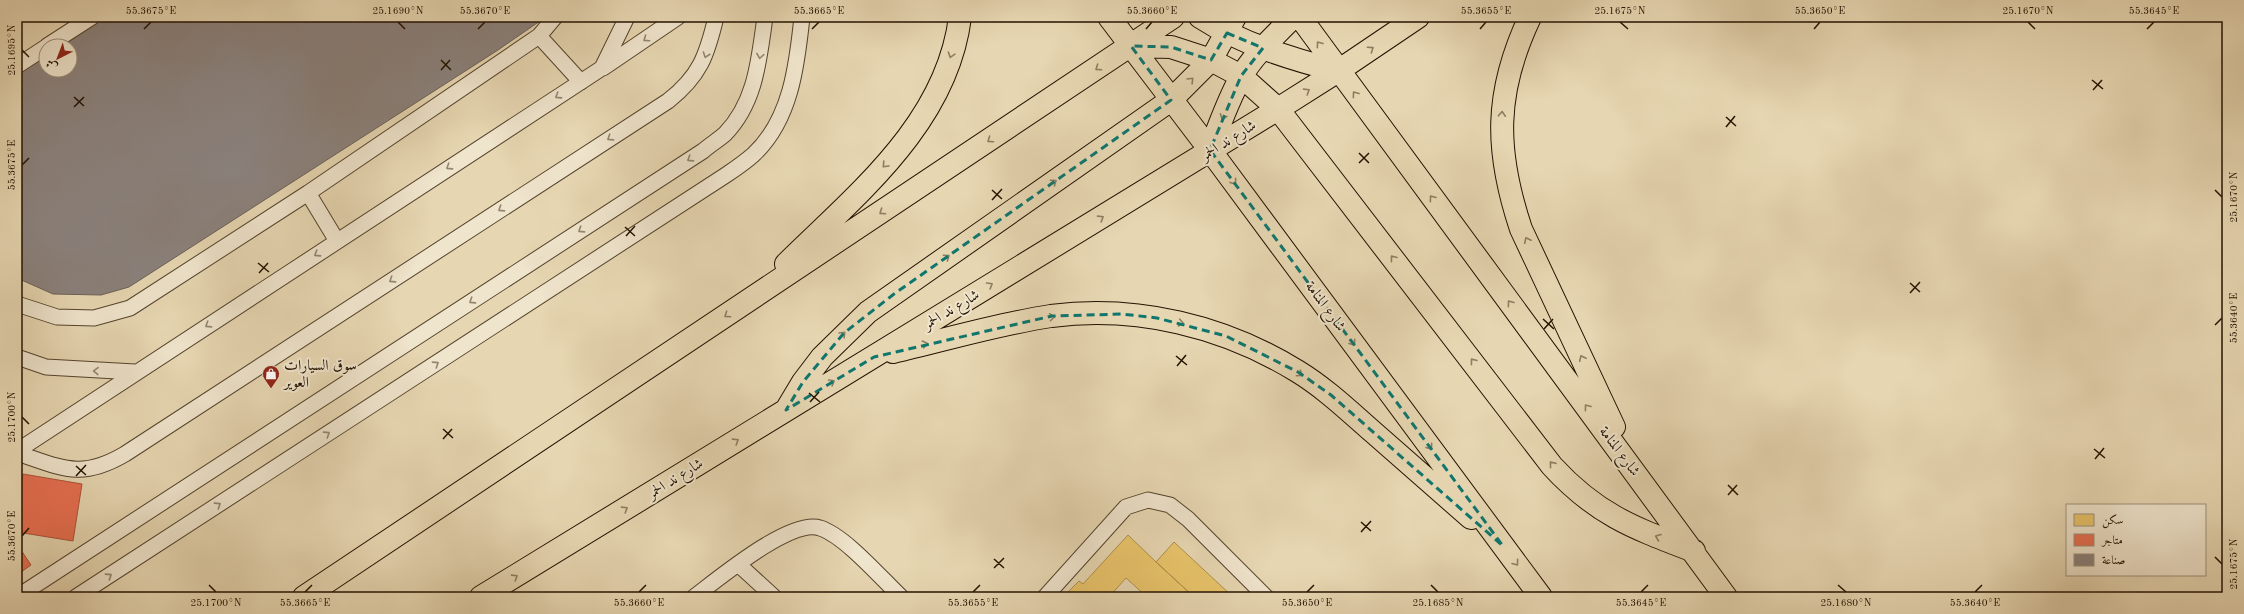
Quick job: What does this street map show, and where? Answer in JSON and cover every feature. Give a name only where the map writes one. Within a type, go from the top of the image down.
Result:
[{"type":"main road","points":[[752,298],[905,143],[924,115],[940,84],[952,53],[960,17]]},
{"type":"main road","name":"شارع المنامة","points":[[1109,17],[1170,100],[1210,150],[1541,597]]},
{"type":"main road","points":[[304,597],[1173,17]]},
{"type":"main road","points":[[1200,17],[1231,25],[1263,48],[1301,62],[1338,71]]},
{"type":"main road","points":[[1210,150],[1224,113],[1241,76],[1263,48],[1293,17]]},
{"type":"main road","name":"شارع المنامة","points":[[1300,17],[1338,71],[1694,551],[1726,597]]},
{"type":"main road","name":"شارع ند الحمر","points":[[481,597],[1278,109],[1418,17]]},
{"type":"main road","points":[[1530,17],[1519,40],[1510,68],[1503,98],[1501,131],[1503,165],[1511,198],[1521,229],[1634,470]]},
{"type":"main road","points":[[786,410],[803,382],[822,357],[868,312],[1170,100],[1211,60],[1231,25]]},
{"type":"main road","points":[[1131,46],[1171,47],[1211,60],[1241,76],[1278,109],[1552,466],[1567,482],[1587,500],[1610,515],[1634,528],[1694,551]]},
{"type":"main road","points":[[874,357],[1017,322],[1052,316],[1122,314],[1192,325],[1226,336],[1263,352],[1298,372],[1331,395],[1502,546]]},
{"type":"lane","points":[[59,38],[92,17]]},
{"type":"lane","points":[[17,304],[57,317],[94,318],[130,308],[308,193],[539,36],[555,17]]},
{"type":"lane","points":[[602,68],[627,17]]},
{"type":"lane","points":[[17,452],[135,372],[581,82],[678,17]]},
{"type":"lane","points":[[17,452],[60,467],[83,470],[106,465],[125,454],[668,101],[691,80],[704,60],[716,17]]},
{"type":"lane","points":[[17,597],[696,155],[724,134],[742,113],[753,88],[765,17]]},
{"type":"lane","points":[[76,597],[726,176],[754,154],[775,126],[790,94],[797,61],[802,17]]},
{"type":"lane","points":[[539,36],[581,82]]},
{"type":"lane","points":[[17,66],[38,52]]},
{"type":"lane","points":[[308,193],[337,241]]},
{"type":"lane","points":[[17,357],[46,367],[135,372]]},
{"type":"lane","points":[[1045,597],[1126,507],[1148,500],[1170,504],[1188,519],[1266,597]]},
{"type":"lane","points":[[694,597],[738,564],[782,536],[800,528],[819,527],[836,536],[901,597]]},
{"type":"lane","points":[[738,564],[774,597]]},
{"type":"highlighted area","points":[[1227,33],[1263,48],[1241,76],[1210,150],[1503,546],[1331,395],[1298,372],[1226,336],[1157,318],[1122,314],[1052,316],[874,357],[786,410],[803,382],[844,333],[894,294],[1171,100],[1131,46],[1171,47],[1211,60]]},
{"type":"building: سكن","points":[[1128,535],[1194,597],[1147,597],[1126,578],[1109,597],[1063,597],[1079,581],[1083,584]]},
{"type":"building: سكن","points":[[1174,542],[1233,597],[1194,597],[1156,562]]},
{"type":"building: متاجر","points":[[23,474],[82,484],[73,541],[17,532],[17,512]]},
{"type":"building: متاجر","points":[[17,544],[31,565],[17,575]]},
{"type":"building: صناعة","points":[[100,17],[543,17],[540,21],[498,50],[129,287],[101,295],[53,294],[17,278],[17,70],[38,56],[38,78],[78,78],[78,38],[67,38]]},
{"type":"place","name":"سوق السيارات العوير","points":[[271,389]]}]
